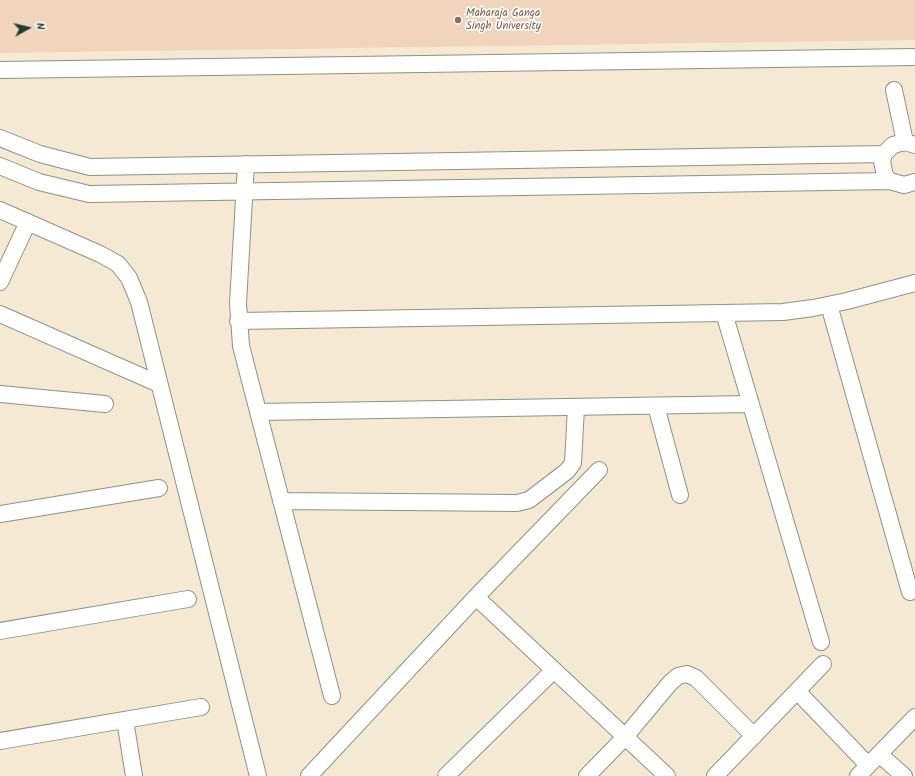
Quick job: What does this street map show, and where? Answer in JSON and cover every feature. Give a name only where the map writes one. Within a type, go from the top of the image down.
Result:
[{"type":"street","points":[[0,70],[915,57]]},
{"type":"street","points":[[890,181],[882,169],[884,154],[893,144],[910,144],[894,90]]},
{"type":"street","points":[[0,138],[40,154],[90,167],[884,154]]},
{"type":"street","points":[[246,164],[238,321],[241,346],[280,501],[332,696]]},
{"type":"street","points":[[0,166],[39,182],[89,194],[890,181],[914,187]]},
{"type":"street","points":[[0,210],[100,254],[118,264],[129,278],[138,302],[258,776]]},
{"type":"street","points":[[0,282],[28,222]]},
{"type":"street","points":[[238,321],[784,312],[829,305],[915,283]]},
{"type":"street","points":[[829,305],[910,592]]},
{"type":"street","points":[[724,313],[821,642]]},
{"type":"street","points":[[0,314],[159,384]]},
{"type":"street","points":[[0,394],[105,404]]},
{"type":"street","points":[[258,412],[751,404]]},
{"type":"street","points":[[656,406],[680,495]]},
{"type":"street","points":[[280,501],[517,503],[529,500],[567,471],[573,464],[576,407]]},
{"type":"street","points":[[309,776],[476,597],[599,470]]},
{"type":"street","points":[[0,514],[158,488]]},
{"type":"street","points":[[476,597],[667,776]]},
{"type":"street","points":[[0,631],[188,599]]},
{"type":"street","points":[[715,776],[823,664]]},
{"type":"street","points":[[446,776],[554,670]]},
{"type":"street","points":[[587,776],[625,737],[670,683],[678,676],[687,674],[696,678],[754,736]]},
{"type":"street","points":[[798,691],[868,765],[904,776]]},
{"type":"street","points":[[0,741],[201,707]]},
{"type":"street","points":[[868,765],[915,717]]},
{"type":"street","points":[[125,720],[134,776]]},
{"type":"shaded area","name":"Maharaja Ganga Singh University","points":[[0,0],[915,0],[915,40],[0,53]]},
{"type":"place","name":"Maharaja Ganga Singh University","points":[[458,20]]}]
